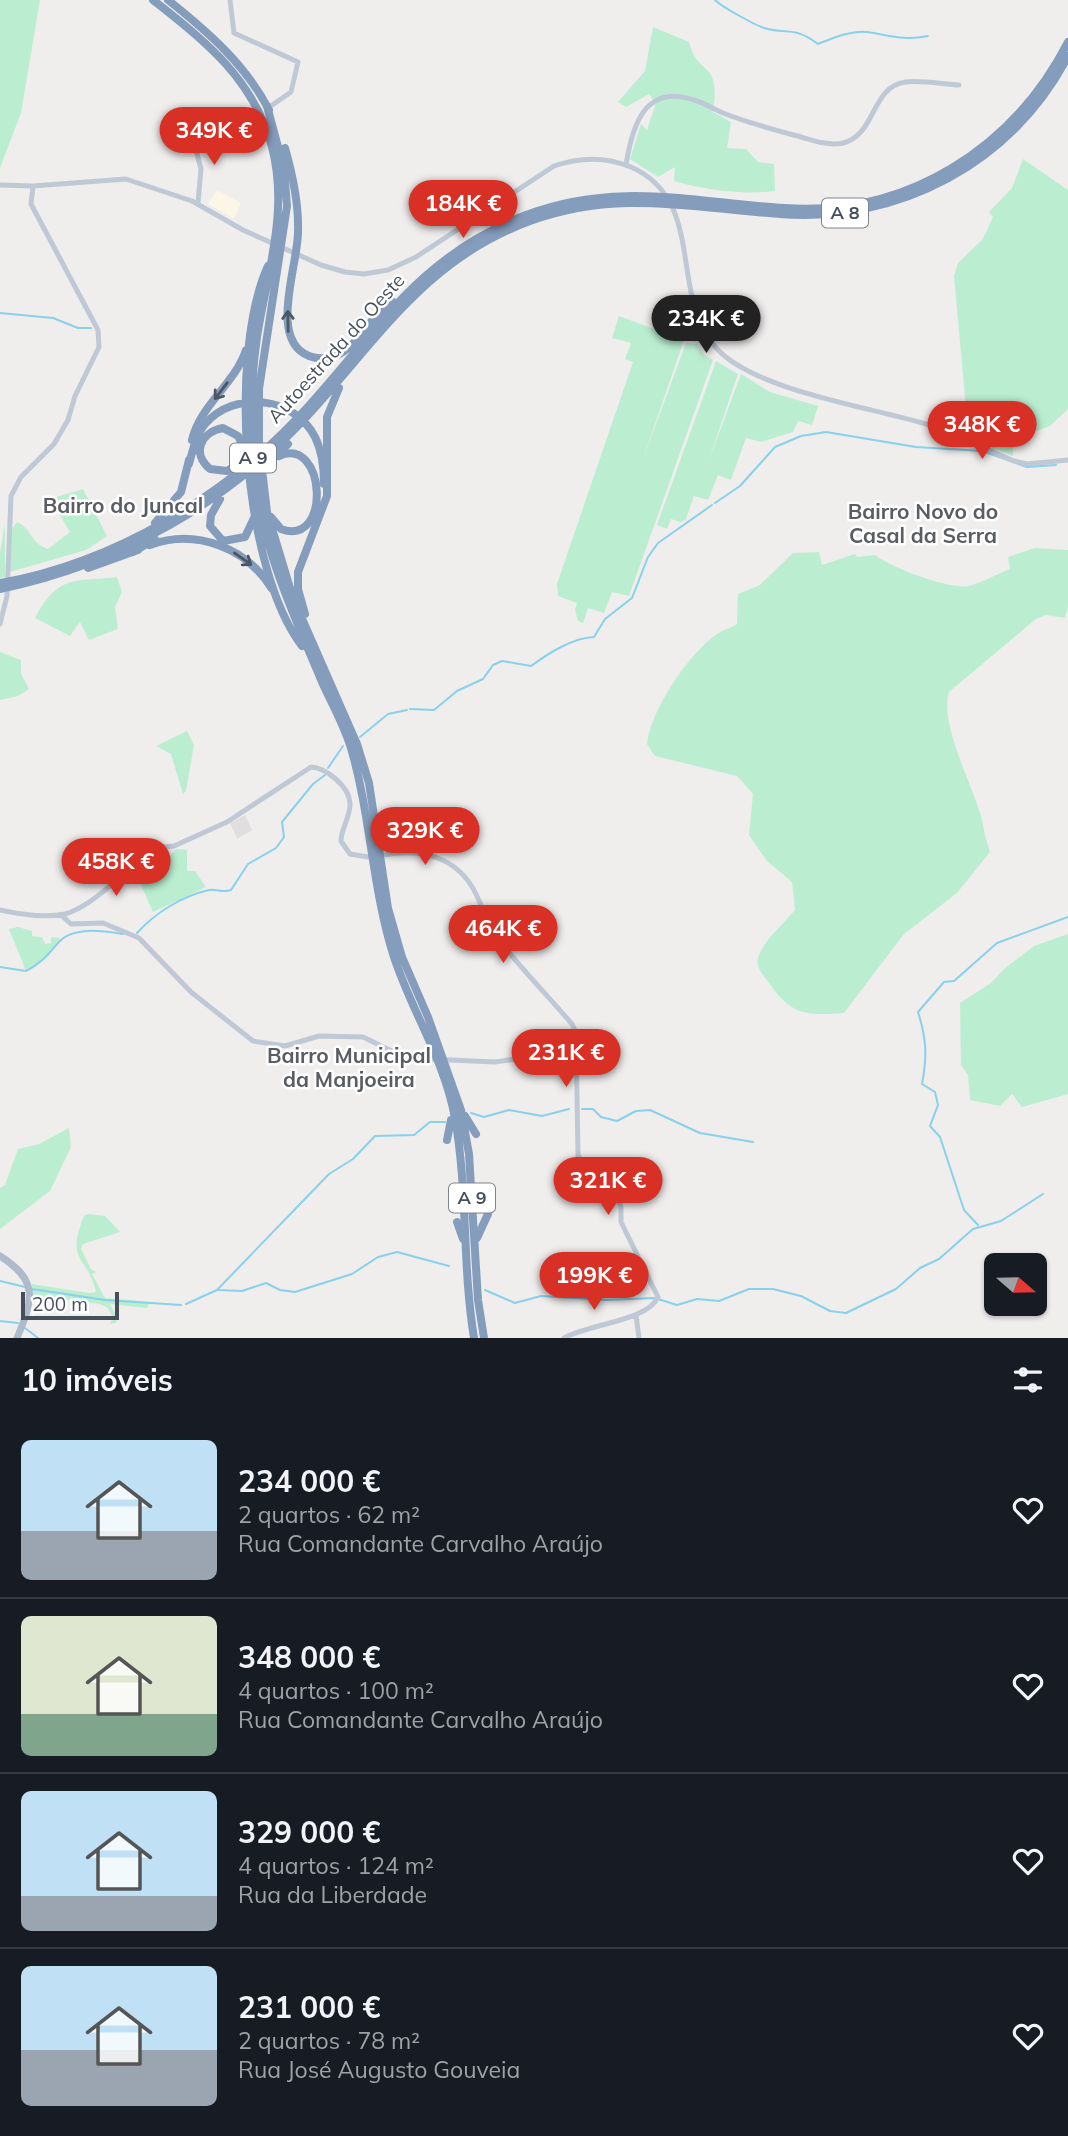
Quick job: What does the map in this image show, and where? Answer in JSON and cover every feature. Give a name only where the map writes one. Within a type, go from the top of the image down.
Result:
[{"type":"highway","name":"A 9","points":[[153,0],[209,44],[249,85],[267,106],[279,131],[284,169],[285,230],[259,389],[259,444],[268,512],[293,598],[350,746],[380,906],[395,960],[452,1093],[462,1156],[472,1268],[484,1338]]},
{"type":"highway","name":"A 9","points":[[168,0],[215,39],[249,85],[284,169],[275,250],[254,358],[252,446],[269,548],[286,599],[315,655]]},
{"type":"highway","name":"Autoestrada do Oeste","points":[[992,146],[1032,100],[1068,43]]},
{"type":"highway","name":"Autoestrada do Oeste","points":[[306,414],[402,295],[464,246],[526,215],[598,197],[678,199],[783,208],[849,206],[915,188],[992,146],[1039,102],[1068,56]]},
{"type":"highway","points":[[284,169],[298,236],[287,313],[289,337],[303,353],[323,359],[341,353],[384,306],[402,295]]},
{"type":"highway","name":"Autoestrada do Oeste","points":[[306,414],[382,327],[434,276],[490,239],[528,222],[577,208],[654,198]]},
{"type":"highway","points":[[189,464],[194,432],[239,366],[251,330],[264,274],[275,250]]},
{"type":"highway","points":[[255,515],[245,537],[237,541],[223,541],[210,526],[211,515],[237,476],[339,388],[369,351],[382,327]]},
{"type":"highway","points":[[251,330],[245,395],[246,455],[255,515],[280,600],[293,631],[315,655]]},
{"type":"highway","points":[[294,426],[306,414],[352,343]]},
{"type":"highway","points":[[315,655],[298,583],[301,560],[328,486],[327,416],[339,388]]},
{"type":"highway","points":[[147,531],[181,492],[204,425],[222,410],[236,404],[269,403],[291,411],[314,437],[323,464],[322,508]]},
{"type":"highway","name":"Autoestrada do Oeste","points":[[2,586],[68,572],[156,534],[237,476],[294,426]]},
{"type":"highway","points":[[237,476],[206,465],[200,453],[205,435],[223,428],[233,431],[246,455]]},
{"type":"highway","points":[[268,512],[281,529],[296,532],[311,521],[317,495],[311,468],[300,455],[284,454],[272,448]]},
{"type":"highway","name":"Autoestrada do Oeste","points":[[15,583],[83,559],[147,531],[237,476]]},
{"type":"highway","points":[[133,551],[220,499]]},
{"type":"highway","points":[[68,572],[93,568],[133,551],[187,538],[215,543],[236,554],[258,570],[280,600]]},
{"type":"highway","points":[[452,1093],[476,1134]]},
{"type":"highway","points":[[447,1140],[452,1122],[452,1093]]},
{"type":"highway","points":[[472,1268],[477,1235],[488,1214]]},
{"type":"highway","points":[[457,1222],[472,1268]]},
{"type":"highway","name":"A 9","points":[[472,1268],[468,1301],[474,1338]]},
{"type":"main road","points":[[0,1256],[20,1269],[28,1281],[26,1311],[17,1338]]},
{"type":"street","points":[[198,203],[201,169],[192,135],[201,132],[224,134],[239,122],[284,100],[294,87],[298,62],[234,33],[230,0]]},
{"type":"street","points":[[626,165],[634,123],[652,104],[670,97],[694,99],[762,127],[830,144],[844,143],[856,136],[871,118],[883,96],[896,85],[906,82],[959,85]]},
{"type":"street","points":[[0,185],[33,186],[126,179],[198,203],[261,239],[304,258],[345,272],[365,274],[388,270],[416,257],[554,166],[596,158],[626,165],[659,186],[675,208],[697,316],[717,348],[729,358],[779,385],[929,425],[1014,461],[1027,464],[1068,460]]},
{"type":"street","points":[[0,624],[7,596],[11,496],[21,477],[62,432],[99,347],[97,327],[31,204],[33,186]]},
{"type":"street","points":[[0,910],[61,915],[111,885],[143,849],[174,846],[227,822],[311,767],[324,770],[343,787],[350,802],[341,841],[350,854],[368,857]]},
{"type":"street","points":[[384,855],[415,852],[431,855],[453,865],[467,877],[493,931],[572,1024],[576,1033],[578,1156],[618,1199],[621,1222],[657,1300],[636,1315],[583,1328],[564,1338]]},
{"type":"street","points":[[61,915],[71,924],[103,923],[139,938],[191,992],[253,1041],[285,1046],[319,1036],[363,1037],[406,1058],[421,1061],[512,1061],[543,1055],[576,1033]]},
{"type":"street","points":[[636,1315],[639,1338]]},
{"type":"shaded area","points":[[217,190],[241,203],[234,219],[208,204]]},
{"type":"shaded area","points":[[245,815],[252,830],[237,839],[230,823]]},
{"type":"green space","points":[[0,0],[40,0],[21,113],[0,168]]},
{"type":"green space","points":[[653,27],[689,42],[693,53],[714,83],[713,112],[731,122],[727,148],[746,149],[758,162],[774,164],[775,191],[737,192],[698,187],[674,181],[675,167],[658,177],[630,159],[641,124],[647,130],[656,103],[649,94],[626,107],[618,102],[645,71]]},
{"type":"green space","points":[[1023,159],[1068,190],[1068,409],[1050,426],[1013,440],[1013,456],[971,440],[972,412],[966,408],[954,276],[958,263],[983,239],[993,217],[989,212],[1012,188]]},
{"type":"green space","points":[[619,316],[684,340],[643,459],[686,343],[697,344],[704,355],[713,360],[629,596],[612,592],[604,613],[588,608],[583,623],[578,621],[575,610],[577,603],[558,596],[557,584],[633,362],[625,359],[631,343],[612,338]]},
{"type":"green space","points":[[716,361],[738,374],[709,460],[741,374],[770,392],[818,406],[812,425],[798,421],[793,432],[761,442],[746,438],[731,480],[718,475],[708,500],[694,496],[686,519],[681,522],[671,519],[667,529],[657,525]]},
{"type":"green space","points":[[83,489],[107,536],[86,550],[10,572],[11,530],[17,522],[26,528],[37,543],[48,549],[70,532],[50,499]]},
{"type":"green space","points":[[5,524],[5,577],[0,578],[0,553]]},
{"type":"green space","points":[[1035,548],[1068,550],[1068,607],[1065,618],[1046,615],[1036,619],[949,692],[947,706],[953,738],[978,806],[990,852],[957,893],[904,934],[844,1013],[809,1013],[792,1007],[764,977],[758,958],[764,945],[795,910],[792,882],[767,861],[749,835],[753,794],[737,776],[655,756],[647,744],[663,700],[683,668],[706,643],[737,624],[738,594],[760,585],[793,553],[819,552],[822,565],[855,554],[857,557],[875,555],[920,576],[948,585],[969,586],[1010,569],[1008,557]]},
{"type":"green space","points":[[117,577],[122,592],[115,607],[118,629],[89,640],[80,622],[70,636],[35,618],[52,594],[68,583]]},
{"type":"green space","points":[[0,652],[21,660],[21,674],[29,689],[18,696],[0,700]]},
{"type":"green space","points":[[187,731],[194,745],[186,791],[183,794],[171,754],[156,746]]},
{"type":"green space","points":[[176,849],[187,850],[187,871],[195,871],[206,887],[153,912],[137,876],[147,881],[159,873],[162,875],[162,865]]},
{"type":"green space","points":[[18,927],[32,931],[32,936],[42,937],[45,944],[51,943],[51,937],[60,938],[49,956],[26,971],[9,929]]},
{"type":"green space","points":[[1068,934],[1068,1094],[1022,1107],[1012,1094],[1000,1106],[970,1100],[968,1075],[961,1065],[960,1003],[991,983],[1005,968],[1034,946]]},
{"type":"green space","points":[[69,1128],[71,1147],[50,1191],[0,1229],[0,1188],[5,1185],[18,1149],[39,1144]]},
{"type":"green space","points":[[84,1216],[105,1216],[120,1232],[83,1244],[81,1249],[91,1269],[96,1272],[92,1274],[105,1298],[150,1302],[147,1308],[110,1304],[117,1318],[116,1323],[110,1324],[113,1317],[108,1308],[100,1304],[47,1297],[32,1300],[32,1284],[96,1292],[77,1251],[79,1231]]},
{"type":"waterway","points":[[715,0],[760,26],[797,33],[818,44],[855,32],[904,38],[928,36]]},
{"type":"waterway","points":[[0,313],[53,318],[78,328],[91,328]]},
{"type":"waterway","points":[[715,503],[740,486],[775,447],[801,436],[826,432],[916,447],[982,451],[1027,467],[1056,465]]},
{"type":"waterway","points":[[410,709],[434,710],[457,691],[483,679],[493,665],[502,661],[531,666],[569,643],[594,637],[605,619],[632,598],[648,557],[658,543],[712,505]]},
{"type":"waterway","points":[[360,737],[388,714],[407,710]]},
{"type":"waterway","points":[[328,768],[343,746]]},
{"type":"waterway","points":[[137,933],[161,912],[189,896],[209,890],[231,890],[248,864],[276,848],[284,837],[282,822],[313,784],[325,775]]},
{"type":"waterway","points":[[978,1225],[964,1210],[940,1137],[930,1126],[938,1105],[935,1092],[922,1084],[925,1049],[918,1012],[944,982],[954,981],[997,943],[1068,917]]},
{"type":"waterway","points":[[0,967],[26,971],[72,934],[89,931],[123,934]]},
{"type":"waterway","points":[[471,1113],[484,1117],[509,1110],[542,1116],[569,1109]]},
{"type":"waterway","points":[[582,1109],[593,1109],[601,1117],[617,1121],[636,1111],[650,1110],[700,1133],[753,1142]]},
{"type":"waterway","points":[[186,1304],[217,1290],[329,1174],[353,1159],[375,1136],[414,1135],[430,1122],[445,1122]]},
{"type":"waterway","points":[[485,1290],[515,1303],[541,1296],[606,1300],[655,1298],[677,1305],[697,1299],[719,1301],[749,1289],[773,1289],[801,1296],[830,1311],[846,1313],[896,1289],[920,1268],[939,1259],[973,1229],[1001,1221],[1043,1194]]},
{"type":"waterway","points":[[218,1290],[242,1291],[266,1283],[280,1290],[295,1292],[352,1274],[378,1257],[397,1252],[449,1266]]},
{"type":"waterway","points":[[0,1281],[25,1287]]},
{"type":"waterway","points":[[32,1289],[105,1300],[181,1305]]},
{"type":"waterway","points":[[0,1321],[18,1323]]},
{"type":"waterway","points":[[25,1328],[38,1338]]},
{"type":"district","name":"Bairro do Juncal","points":[[123,506]]},
{"type":"district","name":"Bairro Novo do Casal da Serra","points":[[923,524]]},
{"type":"district","name":"Bairro Municipal da Manjoeira","points":[[349,1068]]}]
